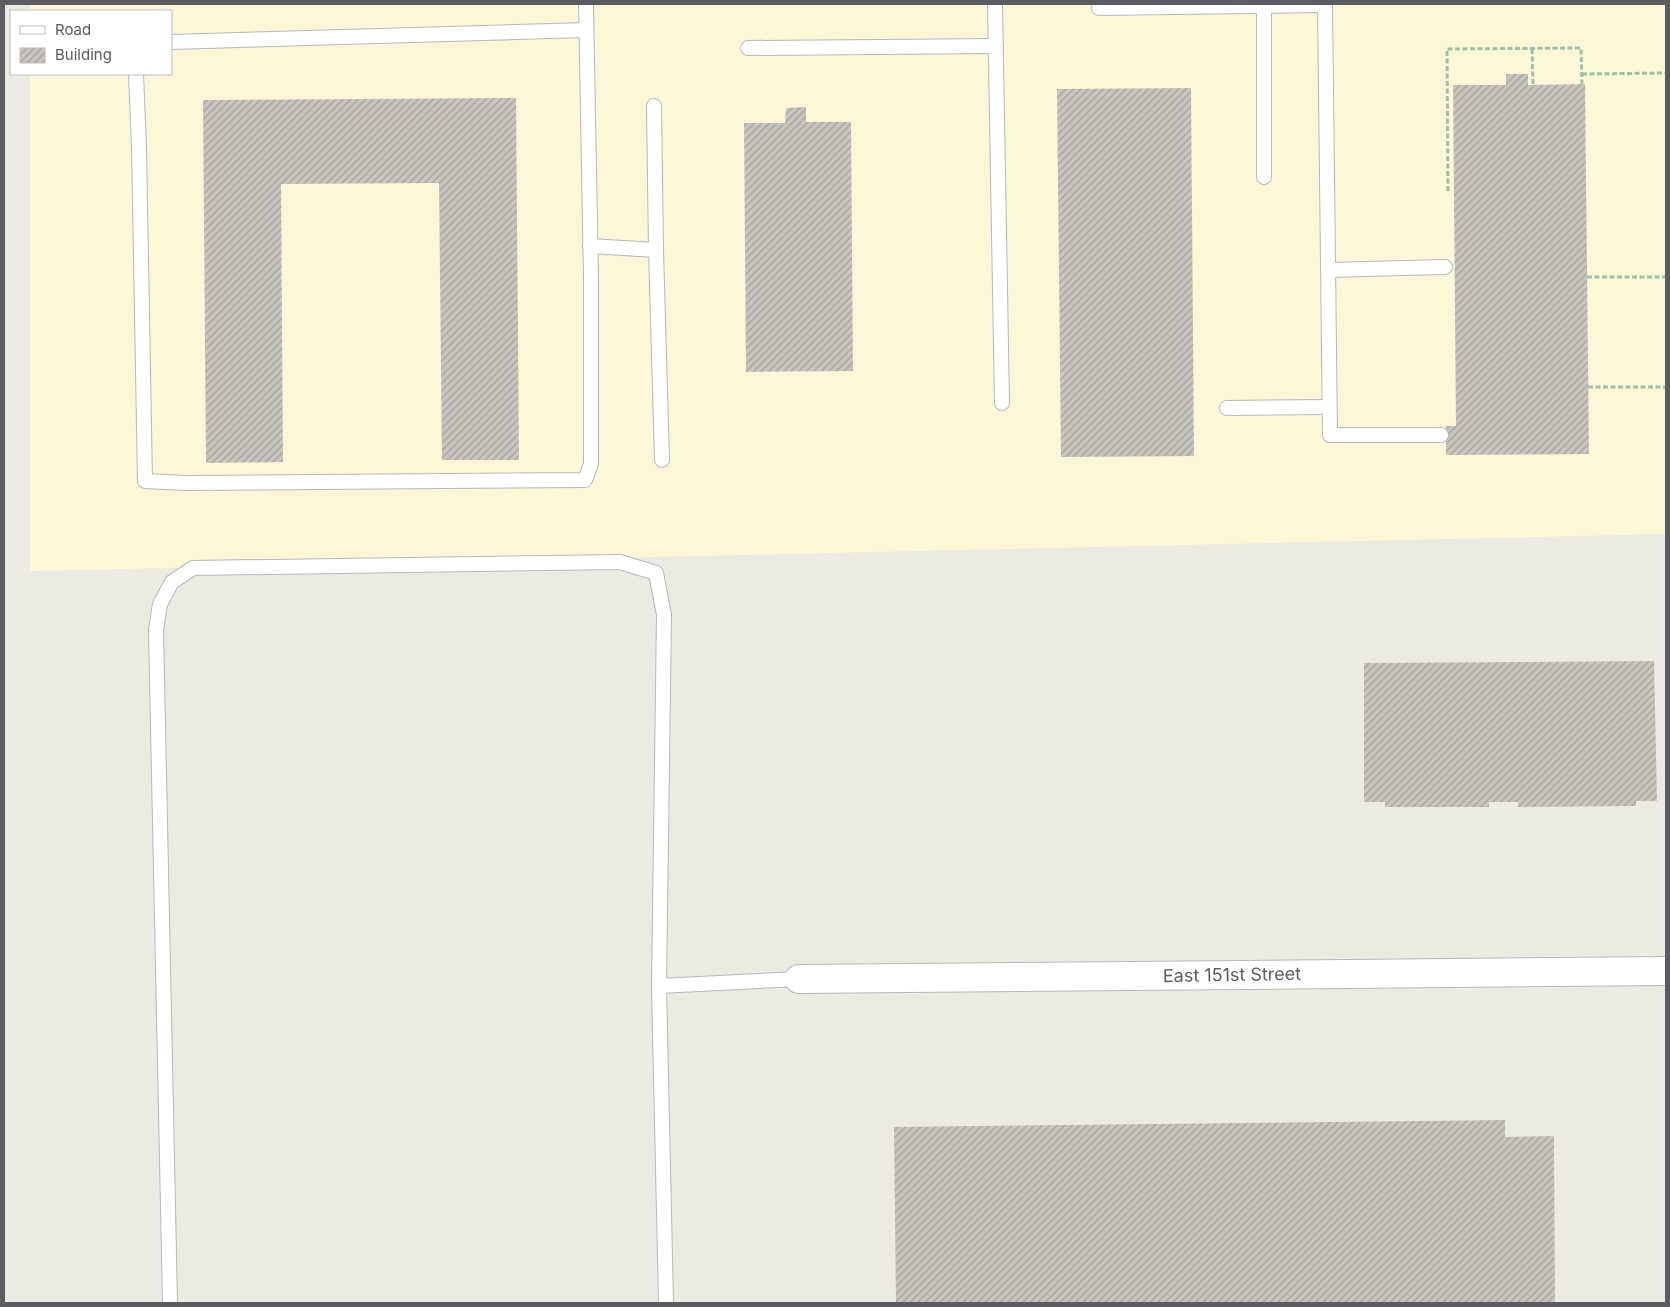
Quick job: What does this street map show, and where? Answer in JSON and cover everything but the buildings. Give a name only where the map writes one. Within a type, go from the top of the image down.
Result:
[{"type":"street","name":"East 151st Street","points":[[799,979],[1666,971]]},
{"type":"lane","points":[[136,75],[140,146],[145,480],[196,483],[586,480],[591,464],[586,4]]},
{"type":"lane","points":[[995,4],[1002,403]]},
{"type":"lane","points":[[1099,8],[1325,4],[1330,435],[1441,435]]},
{"type":"lane","points":[[1264,6],[1264,177]]},
{"type":"lane","points":[[172,42],[586,30]]},
{"type":"lane","points":[[748,48],[996,46]]},
{"type":"lane","points":[[654,106],[662,460]]},
{"type":"lane","points":[[590,246],[656,250]]},
{"type":"lane","points":[[1328,270],[1445,267]]},
{"type":"lane","points":[[1227,408],[1329,406]]},
{"type":"lane","points":[[170,1303],[156,630],[160,604],[172,582],[193,568],[620,562],[656,573],[664,615],[659,986],[666,1303]]},
{"type":"lane","points":[[659,986],[799,979]]},
{"type":"path","points":[[1532,48],[1533,84]]},
{"type":"path","points":[[1448,191],[1447,50],[1581,48],[1582,84]]},
{"type":"path","points":[[1582,74],[1666,73]]},
{"type":"path","points":[[1587,277],[1666,277]]},
{"type":"path","points":[[1588,387],[1666,387]]},
{"type":"shaded area","points":[[30,4],[1666,4],[1666,534],[30,571],[30,75],[172,75],[172,10],[30,10]]}]
